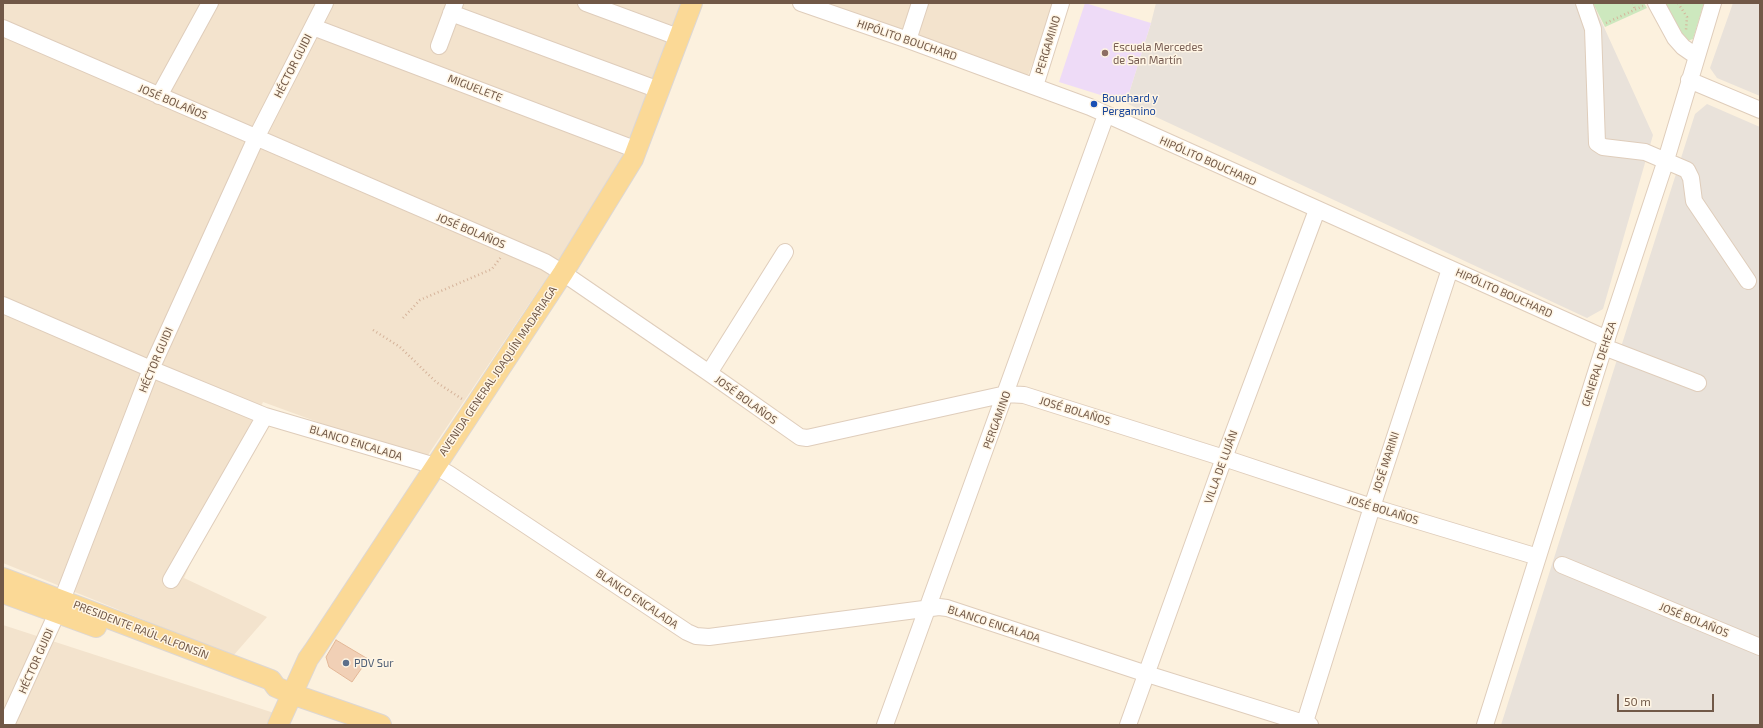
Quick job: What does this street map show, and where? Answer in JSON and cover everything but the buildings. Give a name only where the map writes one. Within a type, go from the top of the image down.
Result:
[{"type":"main road","name":"AVENIDA GENERAL JOAQUÍN MADARIAGA","points":[[278,725],[284,690],[315,649],[434,466],[563,273],[633,159],[692,3]]},
{"type":"main road","name":"PRESIDENTE RAÚL ALFONSÍN","points":[[3,578],[60,606]]},
{"type":"main road","name":"PRESIDENTE RAÚL ALFONSÍN","points":[[3,593],[60,606],[271,680],[284,690],[381,725]]},
{"type":"street","points":[[159,96],[210,3]]},
{"type":"street","name":"HÉCTOR GUIDI","points":[[6,725],[60,606],[151,369],[256,138],[324,3]]},
{"type":"street","points":[[586,3],[678,37]]},
{"type":"street","name":"HIPÓLITO BOUCHARD","points":[[801,3],[1036,86],[1106,115],[1450,269],[1605,343],[1698,383]]},
{"type":"street","points":[[908,40],[920,3]]},
{"type":"street","name":"PERGAMINO","points":[[1036,86],[1061,3]]},
{"type":"street","points":[[1584,3],[1593,29],[1597,144],[1603,147],[1645,152],[1687,170],[1691,178],[1694,201],[1748,281]]},
{"type":"street","name":"GENERAL DEHEZA","points":[[1485,725],[1605,343],[1666,160],[1713,3]]},
{"type":"street","points":[[1651,4],[1683,47],[1696,56]]},
{"type":"street","points":[[439,46],[453,8],[659,90]]},
{"type":"street","name":"MIGUELETE","points":[[313,27],[637,150]]},
{"type":"street","name":"JOSÉ BOLAÑOS","points":[[3,28],[545,262],[709,373],[800,438],[807,438],[1006,394],[1024,396],[1224,458],[1372,507],[1538,557]]},
{"type":"street","points":[[1689,80],[1760,110]]},
{"type":"street","name":"PERGAMINO","points":[[885,725],[1106,115]]},
{"type":"street","name":"VILLA DE LUJÁN","points":[[1128,725],[1224,458],[1317,210]]},
{"type":"street","points":[[709,373],[785,252]]},
{"type":"street","name":"JOSÉ MARINI","points":[[1306,724],[1372,507],[1450,269]]},
{"type":"street","name":"BLANCO ENCALADA","points":[[3,305],[265,416],[434,466],[449,474],[687,632],[696,636],[709,636],[927,607],[947,608],[1147,674],[1306,724]]},
{"type":"street","points":[[171,580],[265,416]]},
{"type":"street","name":"JOSÉ BOLAÑOS","points":[[1562,566],[1760,647]]},
{"type":"path","points":[[1633,3],[1635,10]]},
{"type":"path","points":[[1593,29],[1651,4]]},
{"type":"path","points":[[403,318],[420,300],[492,269],[508,247]]},
{"type":"path","points":[[373,330],[400,347],[436,382],[474,406]]},
{"type":"shaded area","points":[[3,3],[686,3],[641,137],[424,461],[263,402],[184,578],[267,617],[233,656],[3,563]]},
{"type":"shaded area","points":[[811,3],[1056,3],[1025,83]]},
{"type":"shaded area","name":"Escuela Mercedes de San Martín","points":[[1085,3],[1151,23],[1126,103],[1059,82]]},
{"type":"shaded area","points":[[1156,3],[1593,3],[1653,135],[1603,309],[1587,318],[1126,103]]},
{"type":"shaded area","points":[[1733,3],[1760,3],[1760,96],[1717,78],[1710,68]]},
{"type":"shaded area","points":[[1707,104],[1760,127],[1760,725],[1501,725],[1695,114]]},
{"type":"shaded area","points":[[3,625],[274,713],[268,725],[3,725]]},
{"type":"green space","points":[[1593,3],[1644,3],[1647,8],[1605,27]]},
{"type":"green space","points":[[1663,3],[1704,3],[1693,39],[1687,41],[1684,39]]},
{"type":"place","name":"Escuela Mercedes de San Martín","points":[[1105,53]]},
{"type":"place","name":"Bouchard y Pergamino","points":[[1094,104]]},
{"type":"place","name":"PDV Sur","points":[[346,663]]}]
